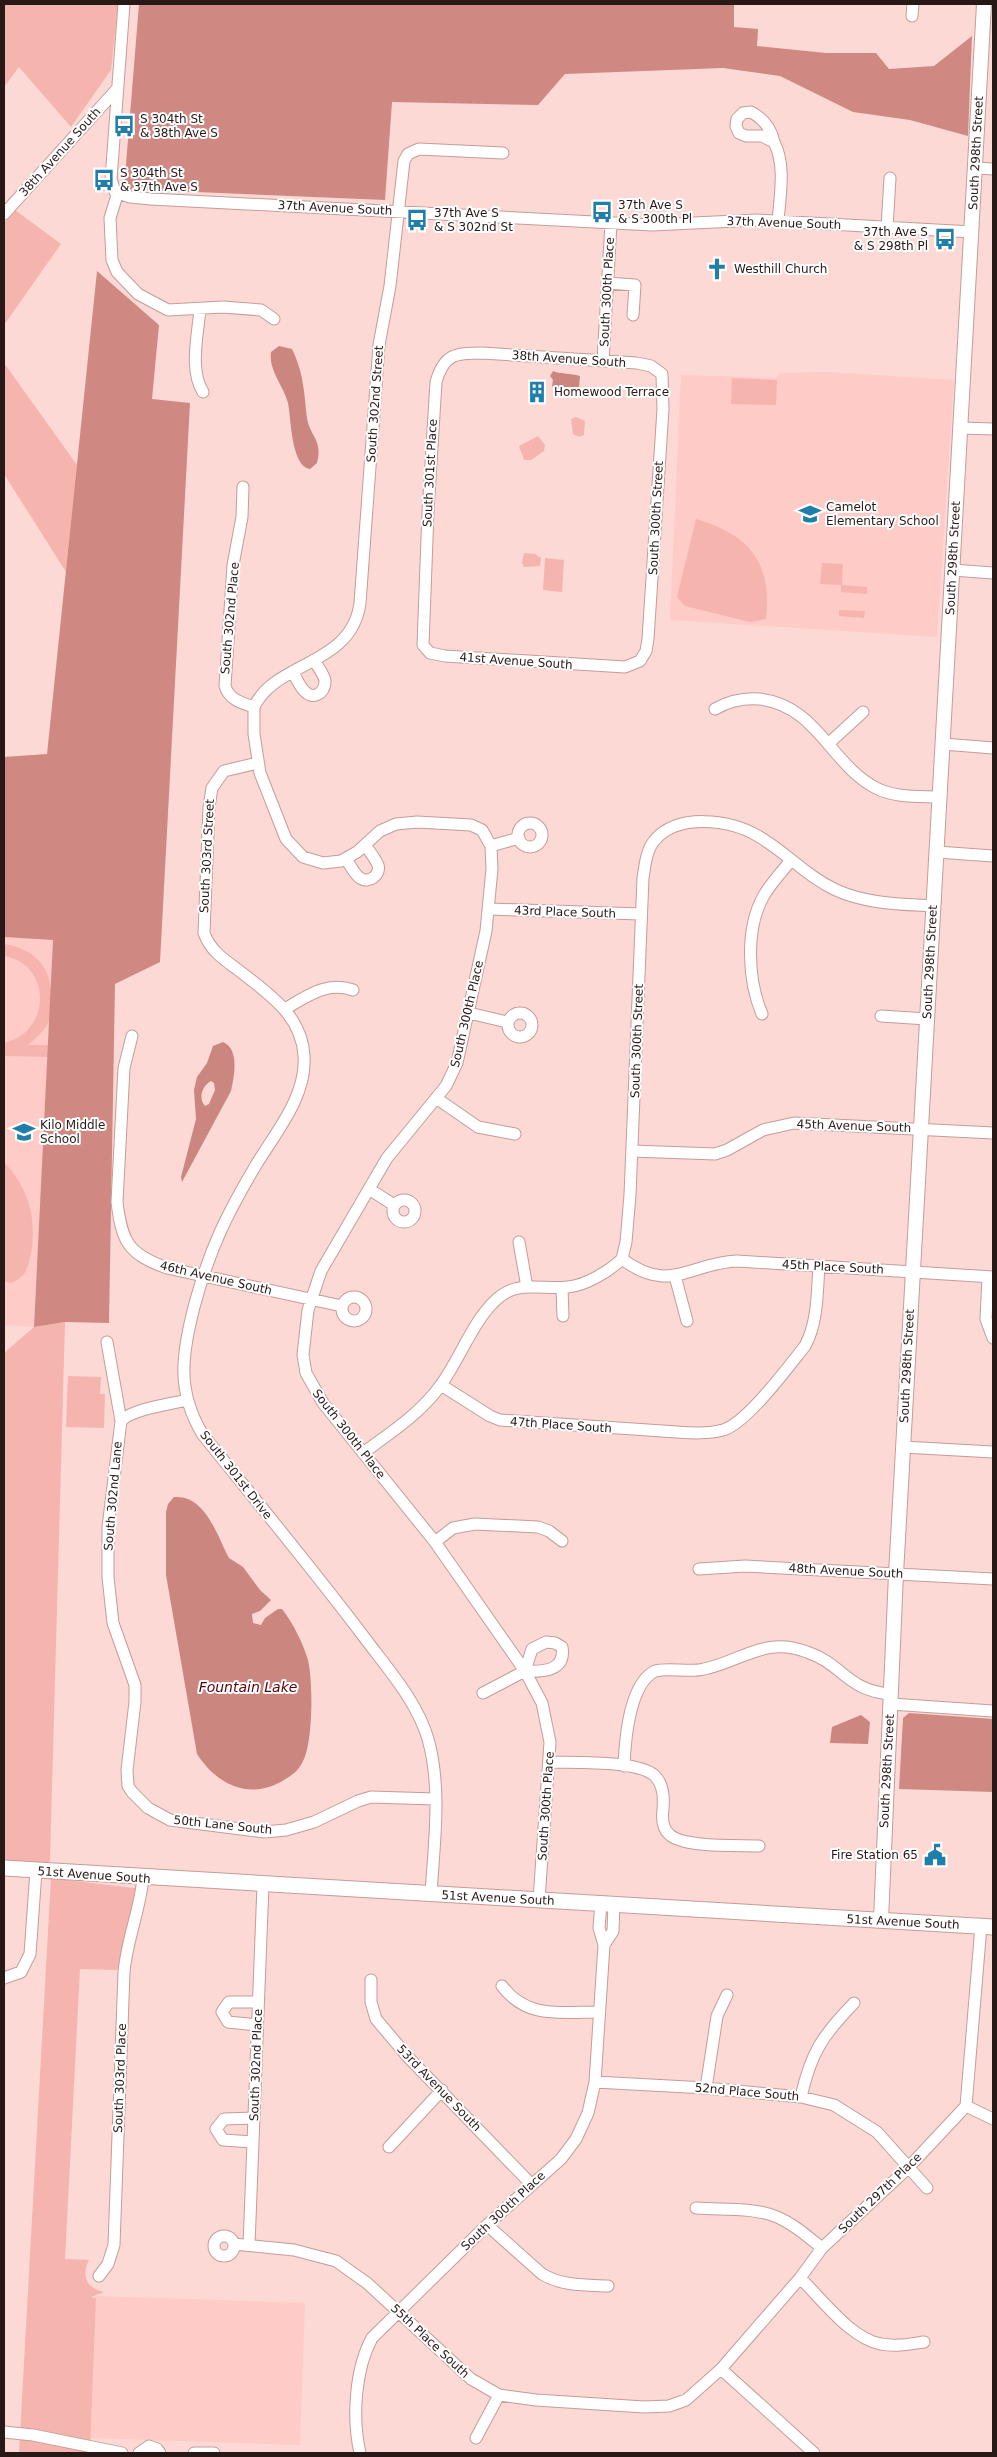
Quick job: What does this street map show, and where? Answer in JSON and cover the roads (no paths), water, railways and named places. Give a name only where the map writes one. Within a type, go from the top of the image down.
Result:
[{"type":"main road","name":"51st Avenue South","points":[[4,1868],[142,1878],[987,1927]]},
{"type":"street","points":[[124,4],[111,179],[113,189],[118,192],[111,211],[110,238],[112,260],[117,272],[138,294],[168,310],[223,307],[261,310],[274,319]]},
{"type":"street","points":[[912,16],[913,4]]},
{"type":"street","name":"South 298th Street","points":[[881,1920],[896,1574],[984,4]]},
{"type":"street","name":"38th Avenue South","points":[[4,214],[117,89]]},
{"type":"street","points":[[774,142],[779,152],[781,166],[778,221]]},
{"type":"street","name":"South 302nd Street","points":[[314,660],[351,632],[359,614],[379,345],[390,286],[404,161],[412,151],[428,148],[503,153]]},
{"type":"street","points":[[976,168],[993,169]]},
{"type":"street","points":[[887,228],[890,178]]},
{"type":"street","name":"37th Avenue South","points":[[118,192],[125,196],[151,199],[398,210],[672,226],[724,220],[778,221],[972,232]]},
{"type":"street","name":"South 300th Place","points":[[603,361],[611,223]]},
{"type":"street","points":[[607,284],[635,285],[633,315]]},
{"type":"street","points":[[200,309],[196,371],[197,382],[203,392]]},
{"type":"street","name":"South 301st Place","points":[[422,625],[436,382],[441,366],[450,357],[463,354],[482,354]]},
{"type":"street","name":"38th Avenue South","points":[[482,354],[637,363],[656,368]]},
{"type":"street","name":"South 300th Street","points":[[633,665],[643,656],[647,646],[651,606],[663,395],[662,377],[656,368]]},
{"type":"street","points":[[961,428],[993,430]]},
{"type":"street","name":"South 302nd Place","points":[[243,487],[242,517],[233,565],[225,686],[229,694],[235,699],[254,707]]},
{"type":"street","points":[[952,570],[993,573]]},
{"type":"street","name":"41st Avenue South","points":[[422,625],[423,645],[428,652],[439,655],[606,667],[633,665]]},
{"type":"street","points":[[293,672],[305,692],[312,695],[320,693],[325,687],[324,679],[314,660],[293,672],[268,689],[254,707],[258,762],[284,834],[294,849],[303,857],[316,862],[332,863],[346,859],[388,826],[428,822],[465,824],[477,827],[487,835],[491,846],[519,838]]},
{"type":"street","points":[[715,709],[724,704],[744,699],[774,702],[801,716],[861,777],[877,789],[896,794],[940,797]]},
{"type":"street","points":[[828,744],[863,712]]},
{"type":"street","points":[[943,744],[993,748]]},
{"type":"street","name":"South 303rd Street","points":[[258,762],[224,771],[212,788],[209,806],[204,933],[214,951],[285,1010]]},
{"type":"street","name":"South 300th Street","points":[[622,1259],[627,1235],[632,1151],[643,878],[648,856],[654,842],[668,830],[696,822],[724,824],[756,835],[791,860]]},
{"type":"street","points":[[346,859],[359,877],[366,880],[373,878],[378,872],[378,865],[364,845]]},
{"type":"street","name":"South 300th Place","points":[[491,846],[492,869],[489,909],[469,1013],[457,1063],[446,1086],[399,1140],[325,1265],[311,1300],[303,1345],[306,1373],[323,1403],[434,1542],[525,1671],[542,1703],[550,1742],[550,1762],[539,1900]]},
{"type":"street","points":[[937,852],[993,856]]},
{"type":"street","points":[[762,1014],[756,998],[752,975],[754,923],[764,895],[791,860],[813,878],[848,895],[881,903],[934,906]]},
{"type":"street","name":"43rd Place South","points":[[489,909],[642,914]]},
{"type":"street","points":[[285,1010],[324,988],[338,986],[353,990]]},
{"type":"street","name":"South 301st Drive","points":[[285,1010],[296,1024],[303,1046],[304,1063],[301,1084],[290,1109],[227,1216],[202,1277],[183,1359],[187,1400],[193,1417],[203,1435],[329,1590],[394,1678],[424,1728],[432,1756],[435,1799],[431,1894]]},
{"type":"street","points":[[469,1013],[508,1022]]},
{"type":"street","points":[[881,1016],[927,1019]]},
{"type":"street","name":"46th Avenue South","points":[[132,1036],[124,1068],[117,1202],[123,1236],[128,1246],[149,1261],[202,1277],[342,1306]]},
{"type":"street","points":[[436,1098],[478,1127],[515,1134]]},
{"type":"street","name":"45th Avenue South","points":[[632,1151],[715,1154],[727,1150],[762,1130],[794,1123],[993,1133]]},
{"type":"street","points":[[369,1189],[394,1205]]},
{"type":"street","points":[[519,1242],[527,1287]]},
{"type":"street","points":[[363,1453],[424,1406],[441,1385],[493,1303],[505,1293],[527,1287],[562,1288],[582,1284],[622,1259]]},
{"type":"street","name":"45th Place South","points":[[622,1259],[645,1273],[659,1276],[675,1276],[731,1261],[990,1277]]},
{"type":"street","name":"47th Place South","points":[[441,1385],[490,1416],[500,1420],[677,1432],[716,1432],[734,1425],[749,1411],[809,1339],[815,1316],[819,1266]]},
{"type":"street","points":[[675,1276],[687,1321]]},
{"type":"street","points":[[990,1277],[986,1320],[993,1338]]},
{"type":"street","points":[[562,1288],[563,1316]]},
{"type":"street","name":"South 302nd Lane","points":[[107,1342],[121,1421],[108,1527],[108,1576],[114,1623],[133,1676]]},
{"type":"street","points":[[121,1421],[124,1417],[139,1412],[187,1400]]},
{"type":"street","points":[[903,1447],[993,1452]]},
{"type":"street","points":[[434,1542],[453,1528],[475,1524],[538,1527],[549,1531],[562,1540]]},
{"type":"street","name":"48th Avenue South","points":[[699,1569],[744,1566],[993,1579]]},
{"type":"street","points":[[624,1766],[626,1736],[631,1713],[643,1683],[654,1671],[704,1669],[752,1651],[780,1646],[803,1650],[817,1656],[865,1690],[891,1699],[993,1711]]},
{"type":"street","points":[[483,1693],[525,1671]]},
{"type":"street","name":"50th Lane South","points":[[133,1676],[135,1702],[127,1778],[128,1786],[137,1798],[160,1817],[187,1824],[272,1831],[314,1822],[366,1798],[383,1796],[435,1799]]},
{"type":"street","points":[[550,1762],[624,1766],[654,1775],[660,1782],[663,1791],[664,1825],[672,1836],[688,1842],[759,1846]]},
{"type":"street","points":[[4,1978],[21,1972],[30,1954],[36,1871]]},
{"type":"street","name":"South 303rd Place","points":[[99,2276],[108,2264],[114,2245],[124,1972],[128,1945],[139,1909],[142,1878]]},
{"type":"street","name":"South 302nd Place","points":[[249,2245],[263,1885]]},
{"type":"street","name":"South 300th Place","points":[[360,2453],[358,2375],[364,2354],[372,2338],[486,2225],[561,2159],[576,2139],[588,2113],[595,2082],[598,2012],[604,1945],[613,1931],[608,1904]]},
{"type":"street","points":[[987,1927],[966,2106],[993,2119]]},
{"type":"street","name":"53rd Avenue South","points":[[371,1980],[371,2002],[376,2019],[408,2057],[531,2184]]},
{"type":"street","points":[[502,1986],[518,2004],[529,2008],[553,2012],[598,2012]]},
{"type":"street","points":[[706,2088],[716,2016],[727,1995]]},
{"type":"street","points":[[257,2025],[228,2022],[222,2012],[229,2002],[258,2002]]},
{"type":"street","points":[[801,2096],[806,2074],[817,2046],[854,2003]]},
{"type":"street","name":"52nd Place South","points":[[595,2082],[706,2088],[801,2096],[834,2105],[877,2132],[927,2188]]},
{"type":"street","points":[[389,2147],[442,2090]]},
{"type":"street","name":"South 297th Place","points":[[669,2406],[695,2394],[721,2369],[800,2278],[822,2248],[908,2168],[966,2106]]},
{"type":"street","points":[[253,2142],[223,2140],[216,2129],[220,2121],[224,2119],[254,2118]]},
{"type":"street","points":[[696,2208],[757,2211],[777,2217],[793,2225],[822,2248]]},
{"type":"street","points":[[486,2225],[542,2274],[552,2280],[566,2284],[608,2286]]},
{"type":"street","name":"55th Place South","points":[[234,2244],[294,2250],[336,2260],[360,2277],[471,2379],[499,2395],[536,2400],[634,2406],[669,2406]]},
{"type":"street","points":[[800,2278],[846,2324],[867,2340],[896,2346],[924,2342]]},
{"type":"street","points":[[721,2369],[814,2453]]},
{"type":"street","points":[[476,2438],[499,2395]]},
{"type":"street","points":[[4,2432],[33,2435],[122,2453]]},
{"type":"street","points":[[129,2453],[140,2451],[149,2446],[162,2452]]},
{"type":"street","points":[[194,2453],[214,2453]]},
{"type":"water","points":[[279,346],[292,349],[301,375],[307,418],[318,449],[317,463],[310,469],[299,460],[295,451],[288,403],[272,365],[271,352]]},
{"type":"water","points":[[553,371],[580,376],[579,387],[561,387],[558,390],[552,386],[553,380],[550,376]]},
{"type":"water","points":[[223,1042],[232,1051],[234,1064],[231,1091],[182,1182],[181,1177],[196,1119],[194,1090],[197,1077],[207,1063],[213,1046]],"holes":[[[211,1081],[214,1083],[215,1090],[209,1104],[205,1106],[201,1096],[203,1089]]]},
{"type":"water","name":"Fountain Lake","points":[[174,1497],[185,1498],[202,1510],[209,1518],[229,1558],[243,1567],[260,1590],[271,1600],[260,1611],[252,1614],[253,1623],[261,1625],[265,1618],[278,1609],[282,1609],[294,1627],[306,1654],[310,1669],[311,1695],[311,1724],[307,1750],[302,1763],[296,1771],[271,1786],[247,1789],[235,1786],[214,1774],[197,1754],[166,1575],[166,1512],[168,1504]]},
{"type":"water","points":[[861,1715],[870,1722],[868,1744],[830,1743],[832,1727]]},
{"type":"place","name":"S 304th St & 38th Ave S","points":[[124,126]]},
{"type":"place","name":"S 304th St & 37th Ave S","points":[[104,180]]},
{"type":"place","name":"37th Ave S & S 300th Pl","points":[[602,212]]},
{"type":"place","name":"37th Ave S & S 302nd St","points":[[417,220]]},
{"type":"place","name":"37th Ave S & S 298th Pl","points":[[945,239]]},
{"type":"place","name":"Westhill Church","points":[[717,269]]},
{"type":"place","name":"Homewood Terrace","points":[[537,392]]},
{"type":"place","name":"Camelot Elementary School","points":[[810,514]]},
{"type":"place","name":"Kilo Middle School","points":[[24,1132]]},
{"type":"place","name":"Fire Station 65","points":[[935,1855]]}]
